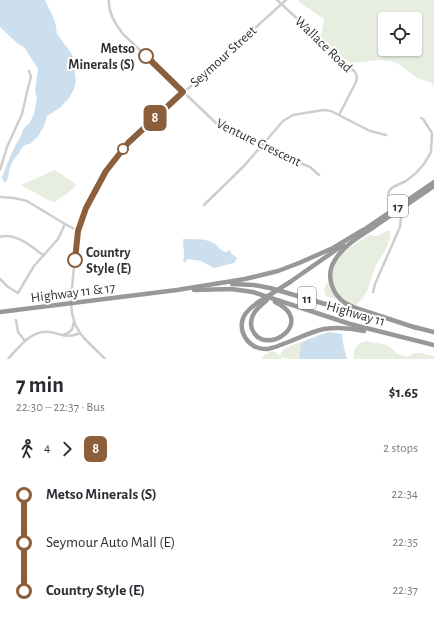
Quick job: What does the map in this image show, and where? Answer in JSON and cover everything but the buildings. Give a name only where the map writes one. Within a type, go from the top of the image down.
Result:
[{"type":"highway","name":"17","points":[[364,232],[434,182]]},
{"type":"highway","name":"17","points":[[396,209],[434,186]]},
{"type":"highway","points":[[364,232],[291,283],[251,308],[245,314],[243,320],[242,328],[245,337],[254,346],[266,349],[273,348],[320,330],[330,328],[358,329],[415,340]]},
{"type":"highway","points":[[196,289],[245,279],[286,268],[323,253],[364,232]]},
{"type":"highway","points":[[364,232],[345,248],[334,262],[330,275],[334,290],[342,300],[352,306],[417,328]]},
{"type":"highway","name":"Highway 11","points":[[196,289],[231,284],[264,286],[345,310],[434,332]]},
{"type":"highway","name":"Highway 11 & 17","points":[[0,312],[177,290],[196,289]]},
{"type":"highway","name":"Highway 11","points":[[196,289],[238,290],[259,294],[350,324],[434,345]]},
{"type":"highway","points":[[238,290],[272,300],[282,305],[286,309],[291,317],[291,326],[282,339],[276,342],[266,342],[254,333],[251,328],[251,321],[258,305]]},
{"type":"street","name":"Venture Crescent","points":[[109,0],[110,12],[113,20],[123,34],[219,126],[305,165],[319,175]]},
{"type":"street","name":"Wallace Road","points":[[278,0],[355,72],[357,77],[356,82],[339,115]]},
{"type":"street","name":"Seymour Street","points":[[106,359],[80,333],[74,320],[71,304],[78,231],[86,208],[106,171],[128,143],[286,0]]},
{"type":"street","points":[[0,170],[7,147],[22,114],[31,76],[29,71]]},
{"type":"street","points":[[204,205],[244,166],[283,121],[293,115],[323,110],[331,111],[370,131],[386,135]]},
{"type":"street","points":[[373,292],[375,284],[400,227],[401,218],[388,196],[393,187],[406,181],[416,173],[424,164],[431,152],[432,132],[424,119],[421,118]]},
{"type":"street","points":[[0,197],[27,201],[78,231]]},
{"type":"street","points":[[0,279],[18,293],[34,266],[58,239],[65,224]]},
{"type":"street","points":[[0,238],[4,236],[17,239],[43,255]]},
{"type":"street","points":[[16,320],[18,332],[25,341]]},
{"type":"street","points":[[62,335],[69,333],[72,330],[74,320]]},
{"type":"street","points":[[8,359],[25,341],[33,336],[50,332],[71,336],[80,333]]},
{"type":"shaded area","points":[[299,0],[434,0],[434,86],[431,83],[416,77],[396,62],[381,60],[351,63],[320,41],[324,19],[299,2]]},
{"type":"shaded area","points":[[55,170],[76,185],[73,189],[55,202],[50,201],[21,185]]},
{"type":"shaded area","points":[[390,231],[389,242],[375,268],[367,292],[361,300],[356,305],[326,296],[324,291],[325,287],[331,277],[337,256],[369,235],[374,236]]},
{"type":"shaded area","points":[[321,334],[347,359],[290,359],[281,357],[282,359],[261,359],[269,352],[276,352],[280,356],[283,349]]},
{"type":"shaded area","points":[[366,341],[387,345],[398,354],[407,357],[414,353],[420,353],[434,356],[434,359],[354,359],[354,352],[357,345]]},
{"type":"water","points":[[0,0],[45,0],[55,21],[57,34],[72,54],[76,81],[69,98],[61,107],[47,116],[39,135],[30,144],[21,149],[11,164],[6,182],[4,182],[2,177],[10,157],[24,128],[29,124],[34,114],[37,98],[35,91],[38,69],[24,47],[18,44],[0,27]]},
{"type":"water","points":[[183,239],[200,239],[212,242],[225,252],[230,250],[231,253],[237,258],[234,263],[214,268],[201,261],[187,259],[185,263],[183,261]]},
{"type":"water","points":[[328,332],[342,334],[347,359],[299,359],[301,343]]},
{"type":"bus line","name":"8","points":[[75,260],[78,231],[86,208],[106,171],[128,143],[183,92],[146,56]]},
{"type":"place","name":"Metso Minerals (S)","points":[[146,56]]},
{"type":"place","name":"Country Style (E)","points":[[75,260]]}]
